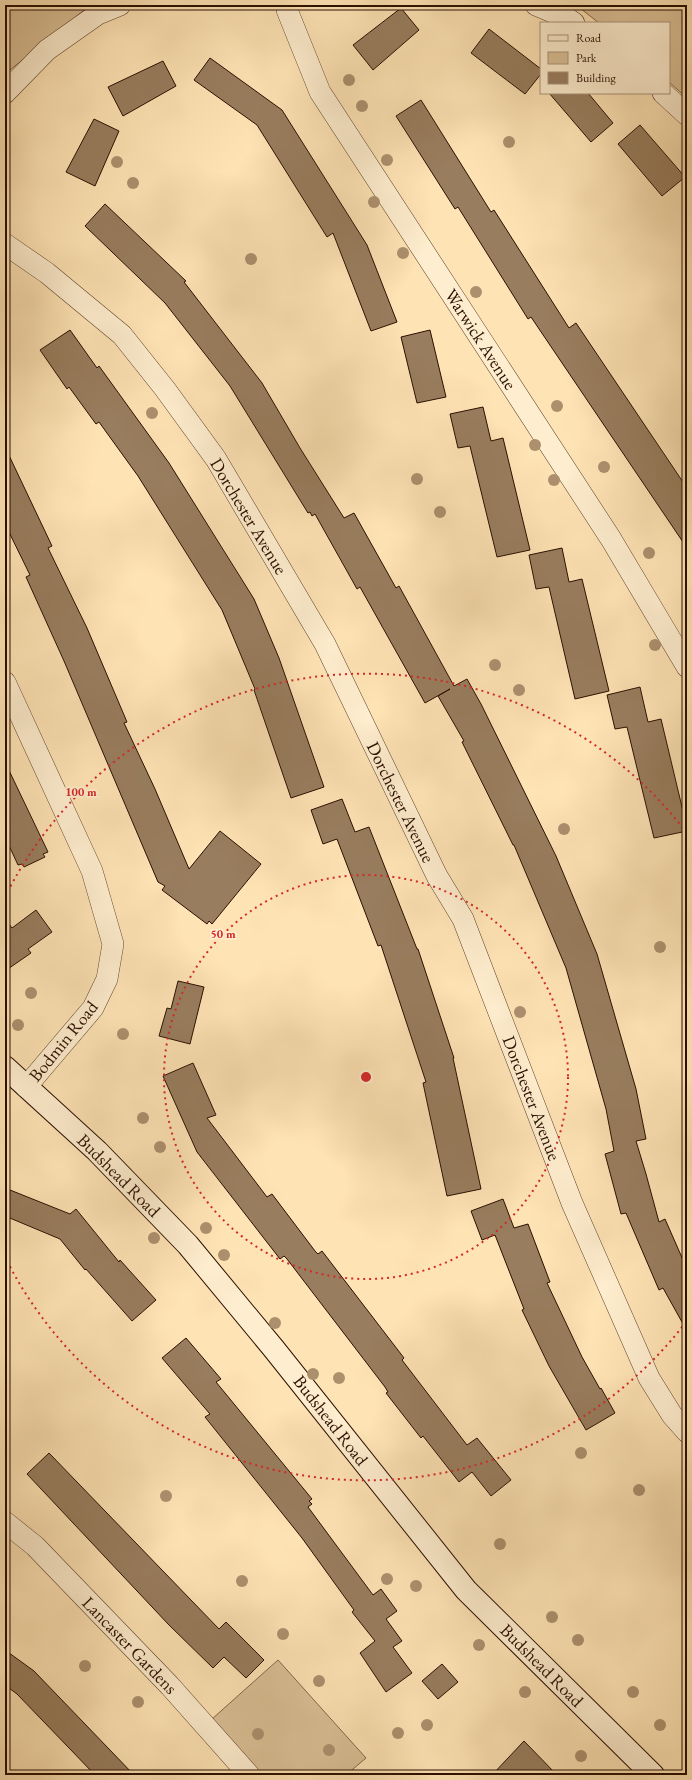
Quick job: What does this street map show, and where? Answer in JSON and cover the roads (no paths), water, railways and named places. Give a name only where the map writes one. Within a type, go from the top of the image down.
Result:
[{"type":"street","points":[[5,93],[47,50],[98,14],[120,5]]},
{"type":"street","name":"Warwick Avenue","points":[[287,5],[287,10],[320,92],[611,538],[687,667]]},
{"type":"street","points":[[536,5],[567,18],[573,22]]},
{"type":"street","points":[[664,94],[687,115]]},
{"type":"street","name":"Dorchester Avenue","points":[[5,244],[47,273],[122,335],[165,389],[216,460],[325,644],[437,876],[463,919],[572,1203],[649,1378],[672,1415],[687,1432]]},
{"type":"street","name":"Bodmin Road","points":[[5,682],[92,871],[112,944],[107,979],[93,1008],[26,1087]]},
{"type":"street","name":"Budshead Road","points":[[5,1068],[97,1151],[188,1245],[274,1348],[466,1590],[653,1775]]},
{"type":"street","name":"Lancaster Gardens","points":[[5,1522],[35,1546],[170,1686],[249,1775]]}]
